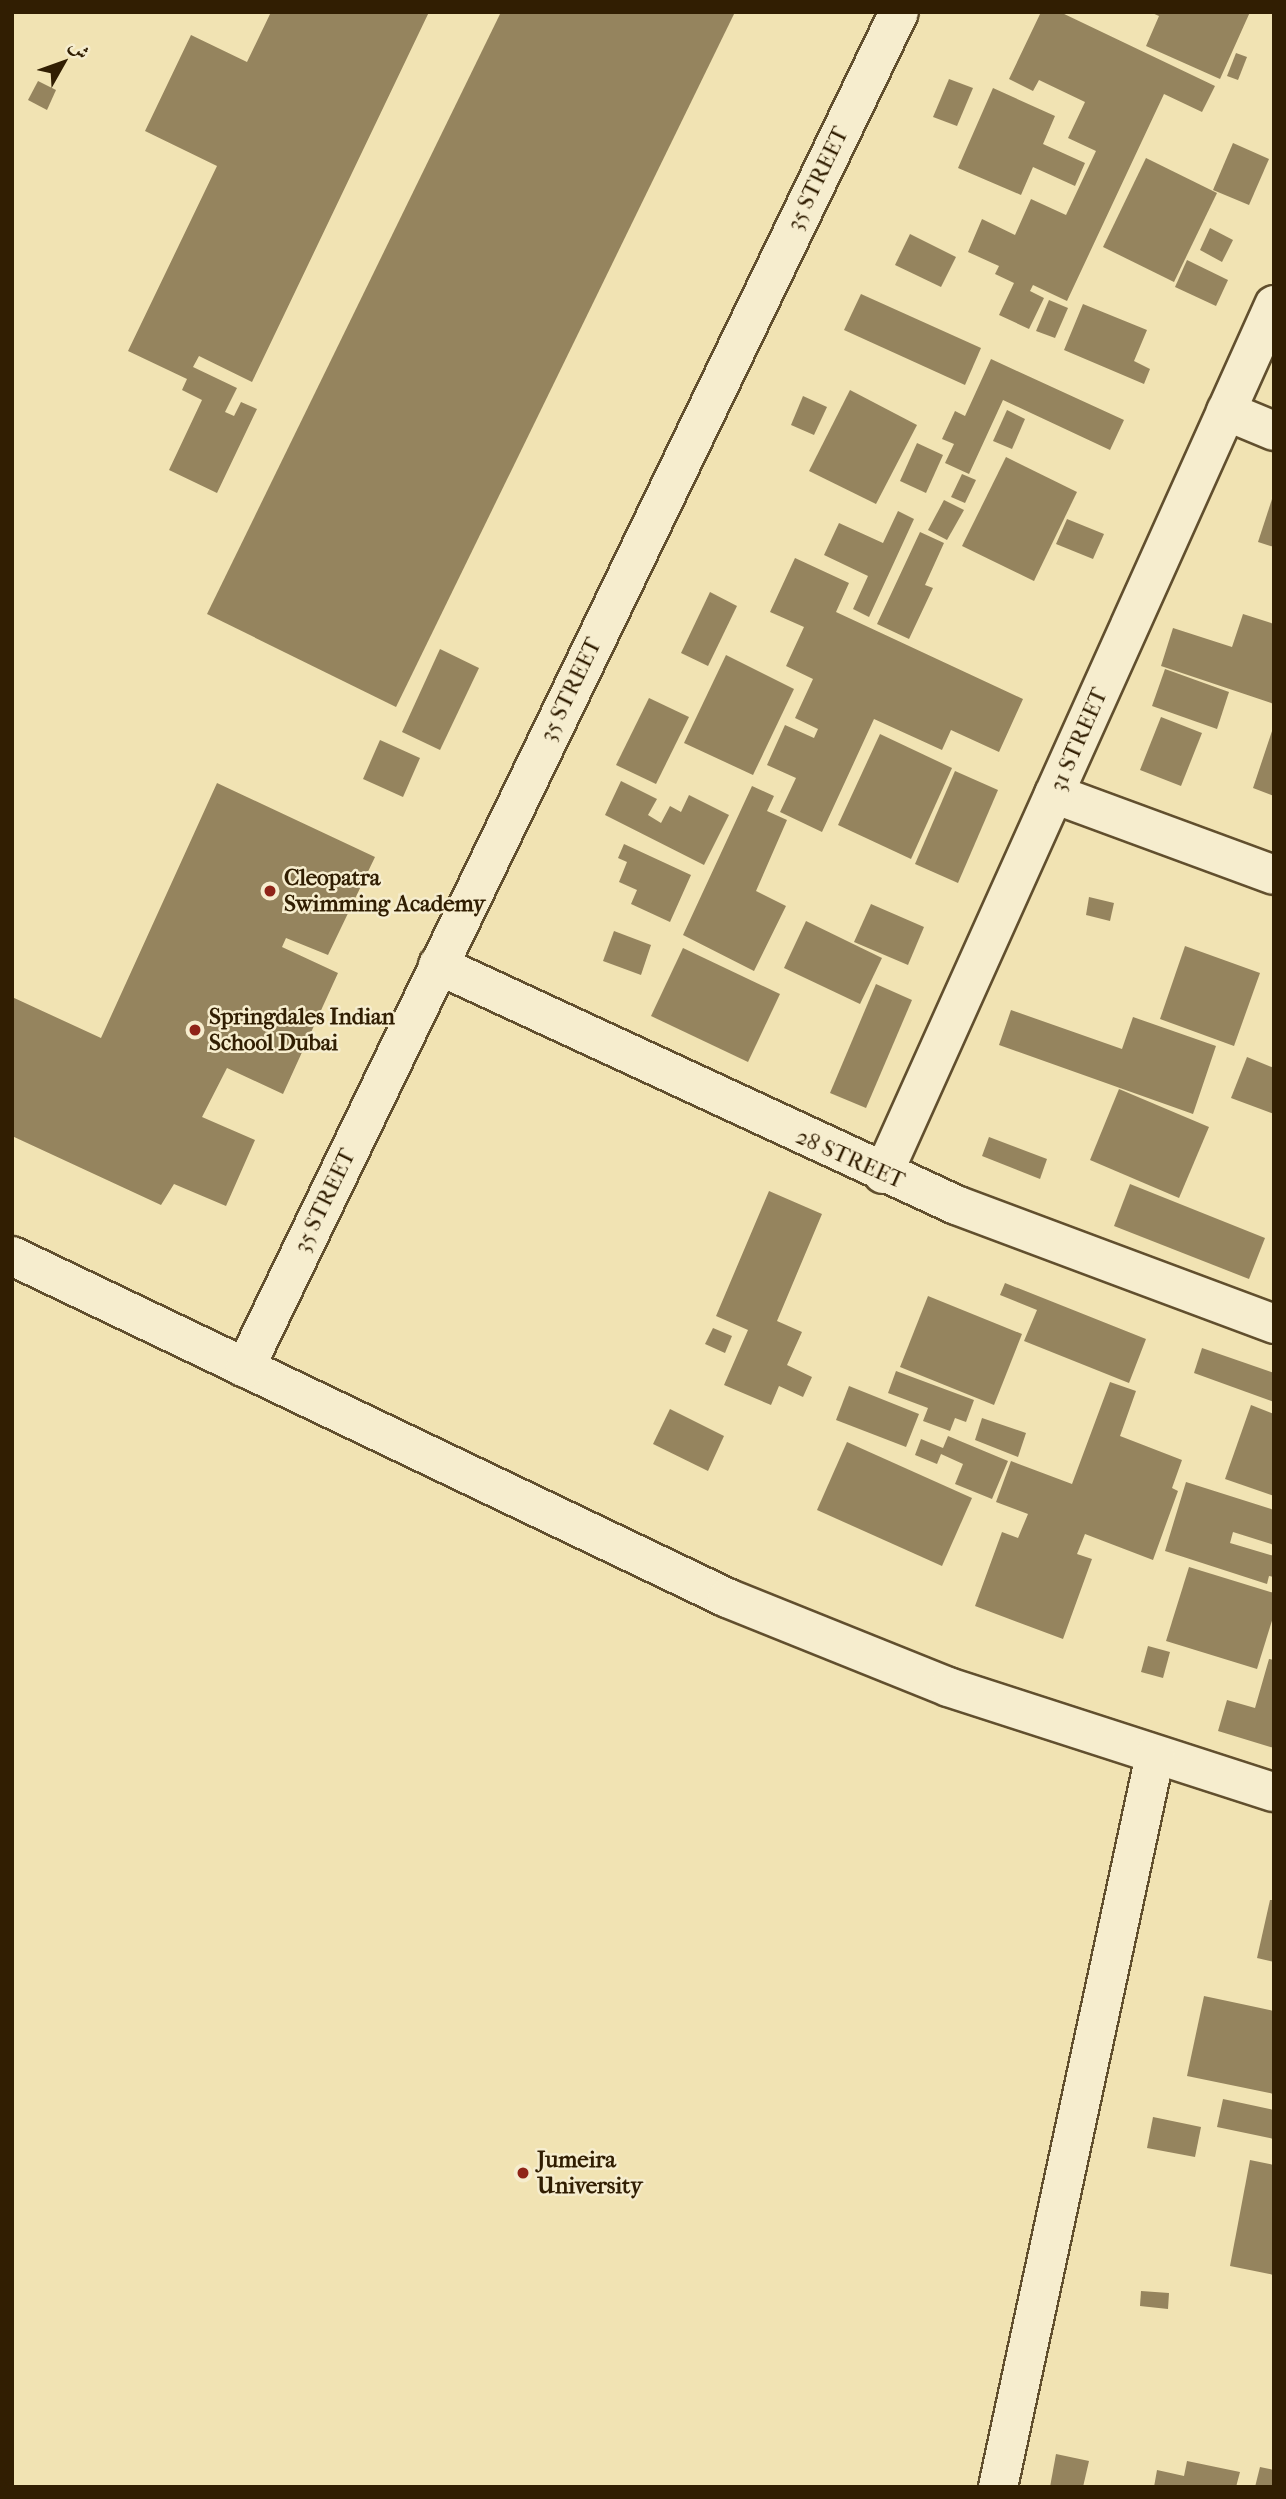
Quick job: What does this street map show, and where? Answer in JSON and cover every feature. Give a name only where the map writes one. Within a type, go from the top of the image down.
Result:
[{"type":"street","name":"35 STREET","points":[[245,1368],[899,12]]},
{"type":"street","name":"31 STREET","points":[[883,1174],[1274,305]]},
{"type":"street","points":[[1226,411],[1274,431]]},
{"type":"street","points":[[1054,794],[1274,875]]},
{"type":"street","name":"28 STREET","points":[[439,965],[883,1174],[1042,1240],[1274,1324]]},
{"type":"street","points":[[12,1256],[727,1598],[948,1687],[1274,1792]]},
{"type":"street","points":[[998,2487],[1155,1755]]},
{"type":"building","points":[[271,12],[429,12],[252,382],[199,356],[193,367],[237,388],[225,412],[234,416],[241,402],[257,409],[217,493],[169,470],[202,400],[182,390],[187,379],[128,351],[217,166],[145,131],[191,35],[247,62]]},
{"type":"building","points":[[501,12],[735,12],[396,707],[207,614]]},
{"type":"building","points":[[1041,12],[1060,12],[1215,86],[1202,112],[1164,94],[1067,301],[1033,285],[1030,291],[1044,298],[1029,329],[999,315],[1014,283],[995,274],[999,266],[968,252],[982,219],[1015,235],[1031,199],[1066,215],[1096,151],[1068,138],[1085,102],[1039,80],[1033,91],[1009,79]]},
{"type":"building","points":[[1150,12],[1250,12],[1220,79],[1146,46],[1159,16]]},
{"type":"building","points":[[1236,53],[1247,57],[1238,80],[1227,76]]},
{"type":"building","points":[[949,79],[973,88],[957,126],[933,117]]},
{"type":"building","points":[[38,81],[56,90],[47,110],[28,100]]},
{"type":"building","points":[[993,88],[1055,116],[1043,144],[1085,163],[1075,186],[1033,167],[1021,195],[958,168]]},
{"type":"building","points":[[1233,143],[1269,159],[1249,205],[1213,190]]},
{"type":"building","points":[[1146,158],[1217,193],[1174,282],[1103,247]]},
{"type":"building","points":[[1210,228],[1233,240],[1222,262],[1200,250]]},
{"type":"building","points":[[910,234],[956,257],[941,287],[895,265]]},
{"type":"building","points":[[1187,260],[1228,280],[1216,306],[1175,287]]},
{"type":"building","points":[[861,294],[981,348],[965,385],[844,330]]},
{"type":"building","points":[[1049,300],[1068,308],[1055,338],[1036,331]]},
{"type":"building","points":[[1083,304],[1147,330],[1134,361],[1150,369],[1144,384],[1064,350]]},
{"type":"building","points":[[991,359],[1124,420],[1110,450],[1003,400],[969,474],[945,463],[954,444],[942,439],[955,411],[965,416]]},
{"type":"building","points":[[850,390],[917,425],[876,504],[809,471]]},
{"type":"building","points":[[803,396],[827,407],[814,435],[791,425]]},
{"type":"building","points":[[1007,410],[1025,419],[1012,449],[993,441]]},
{"type":"building","points":[[917,443],[943,455],[926,493],[900,481]]},
{"type":"building","points":[[1006,457],[1077,492],[1034,581],[962,546]]},
{"type":"building","points":[[962,474],[976,480],[965,503],[951,497]]},
{"type":"building","points":[[1274,496],[1274,547],[1258,542]]},
{"type":"building","points":[[944,500],[964,510],[947,540],[928,530]]},
{"type":"building","points":[[898,511],[914,519],[869,617],[853,609],[868,576],[824,555],[839,523],[883,543]]},
{"type":"building","points":[[1067,519],[1104,534],[1093,559],[1056,544]]},
{"type":"building","points":[[920,532],[944,543],[925,585],[933,588],[909,639],[877,624]]},
{"type":"building","points":[[795,558],[849,583],[836,612],[1023,699],[999,752],[951,730],[942,750],[874,719],[822,832],[780,812],[796,778],[767,765],[785,725],[814,738],[818,729],[795,718],[813,679],[786,666],[804,627],[770,612]]},
{"type":"building","points":[[710,592],[737,606],[708,666],[681,653]]},
{"type":"building","points":[[1243,614],[1274,624],[1274,704],[1161,666],[1173,628],[1232,647]]},
{"type":"building","points":[[440,649],[479,668],[440,750],[402,732]]},
{"type":"building","points":[[726,655],[794,689],[753,775],[684,743]]},
{"type":"building","points":[[1165,669],[1229,692],[1217,729],[1152,706]]},
{"type":"building","points":[[649,698],[689,717],[656,784],[616,765]]},
{"type":"building","points":[[1161,717],[1202,733],[1181,786],[1140,770]]},
{"type":"building","points":[[1274,728],[1274,796],[1253,788]]},
{"type":"building","points":[[880,734],[952,768],[911,859],[838,825]]},
{"type":"building","points":[[380,740],[420,758],[403,797],[363,779]]},
{"type":"building","points":[[955,771],[998,790],[958,883],[915,864]]},
{"type":"building","points":[[621,781],[657,799],[648,815],[661,823],[670,806],[681,812],[689,795],[729,815],[704,865],[605,815]]},
{"type":"building","points":[[217,783],[375,857],[328,955],[286,938],[282,947],[338,973],[283,1094],[227,1068],[202,1117],[255,1140],[226,1206],[174,1184],[161,1205],[12,1136],[12,997],[101,1038]]},
{"type":"building","points":[[752,786],[774,796],[767,811],[787,820],[756,891],[786,906],[754,971],[683,935]]},
{"type":"building","points":[[624,844],[691,875],[670,922],[631,904],[637,890],[619,882],[627,862],[618,858]]},
{"type":"building","points":[[1089,897],[1114,903],[1110,921],[1086,915]]},
{"type":"building","points":[[871,904],[924,927],[908,965],[854,942]]},
{"type":"building","points":[[806,921],[882,958],[860,1004],[784,968]]},
{"type":"building","points":[[614,931],[651,945],[641,975],[603,961]]},
{"type":"building","points":[[1185,946],[1260,973],[1234,1046],[1160,1019]]},
{"type":"building","points":[[683,948],[780,994],[748,1062],[651,1016]]},
{"type":"building","points":[[876,984],[912,1000],[866,1108],[830,1093]]},
{"type":"building","points":[[1011,1010],[1122,1049],[1133,1017],[1216,1046],[1193,1114],[999,1045]]},
{"type":"building","points":[[1247,1057],[1274,1068],[1274,1114],[1231,1098]]},
{"type":"building","points":[[1119,1089],[1209,1127],[1179,1198],[1090,1160]]},
{"type":"building","points":[[989,1137],[1047,1159],[1040,1179],[982,1156]]},
{"type":"building","points":[[1130,1184],[1265,1238],[1249,1279],[1114,1226]]},
{"type":"building","points":[[769,1191],[822,1214],[777,1321],[802,1332],[787,1365],[812,1377],[803,1397],[779,1386],[771,1405],[724,1385],[748,1330],[716,1316]]},
{"type":"building","points":[[1005,1283],[1146,1339],[1129,1383],[1024,1341],[1037,1310],[1000,1295]]},
{"type":"building","points":[[928,1296],[1022,1334],[994,1405],[900,1367]]},
{"type":"building","points":[[713,1328],[732,1336],[725,1353],[705,1344]]},
{"type":"building","points":[[1202,1348],[1274,1373],[1274,1402],[1194,1373]]},
{"type":"building","points":[[896,1371],[974,1400],[966,1422],[955,1418],[950,1431],[923,1421],[928,1408],[888,1393]]},
{"type":"building","points":[[1110,1382],[1136,1391],[1120,1436],[1182,1460],[1172,1488],[1178,1491],[1153,1560],[1085,1534],[1077,1554],[1092,1559],[1063,1639],[975,1606],[1002,1532],[1018,1538],[1028,1514],[996,1502],[1011,1461],[1072,1484]]},
{"type":"building","points":[[849,1386],[919,1414],[906,1447],[836,1420]]},
{"type":"building","points":[[1251,1405],[1274,1414],[1274,1496],[1225,1479]]},
{"type":"building","points":[[670,1409],[724,1436],[708,1471],[653,1444]]},
{"type":"building","points":[[982,1418],[1026,1433],[1018,1457],[975,1440]]},
{"type":"building","points":[[948,1436],[1008,1461],[992,1499],[955,1484],[963,1464],[941,1454],[937,1464],[915,1455],[921,1439],[943,1448]]},
{"type":"building","points":[[847,1442],[972,1498],[942,1566],[817,1510]]},
{"type":"building","points":[[1186,1482],[1274,1510],[1274,1545],[1233,1532],[1230,1543],[1274,1556],[1274,1577],[1269,1576],[1267,1584],[1165,1551]]},
{"type":"building","points":[[1189,1567],[1274,1593],[1274,1614],[1257,1669],[1166,1641]]},
{"type":"building","points":[[1148,1646],[1170,1652],[1163,1678],[1141,1672]]},
{"type":"building","points":[[1269,1659],[1274,1660],[1274,1748],[1218,1731],[1227,1700],[1255,1708]]},
{"type":"building","points":[[1270,1900],[1274,1900],[1274,1962],[1257,1958]]},
{"type":"building","points":[[1204,1996],[1274,2011],[1274,2094],[1187,2076]]},
{"type":"building","points":[[1223,2099],[1274,2110],[1274,2139],[1217,2127]]},
{"type":"building","points":[[1153,2117],[1201,2127],[1195,2157],[1147,2148]]},
{"type":"building","points":[[1250,2160],[1274,2165],[1274,2275],[1230,2266]]},
{"type":"building","points":[[1141,2291],[1169,2293],[1168,2309],[1140,2306]]},
{"type":"building","points":[[1056,2454],[1089,2461],[1083,2487],[1050,2487]]},
{"type":"building","points":[[1187,2461],[1240,2472],[1236,2487],[1154,2487],[1157,2470],[1184,2476]]},
{"type":"building","points":[[1260,2467],[1274,2470],[1274,2487],[1255,2487]]},
{"type":"place","name":"Cleopatra Swimming Academy","points":[[270,891]]},
{"type":"place","name":"Springdales Indian School Dubai","points":[[195,1030]]},
{"type":"place","name":"Jumeira University","points":[[523,2173]]}]
